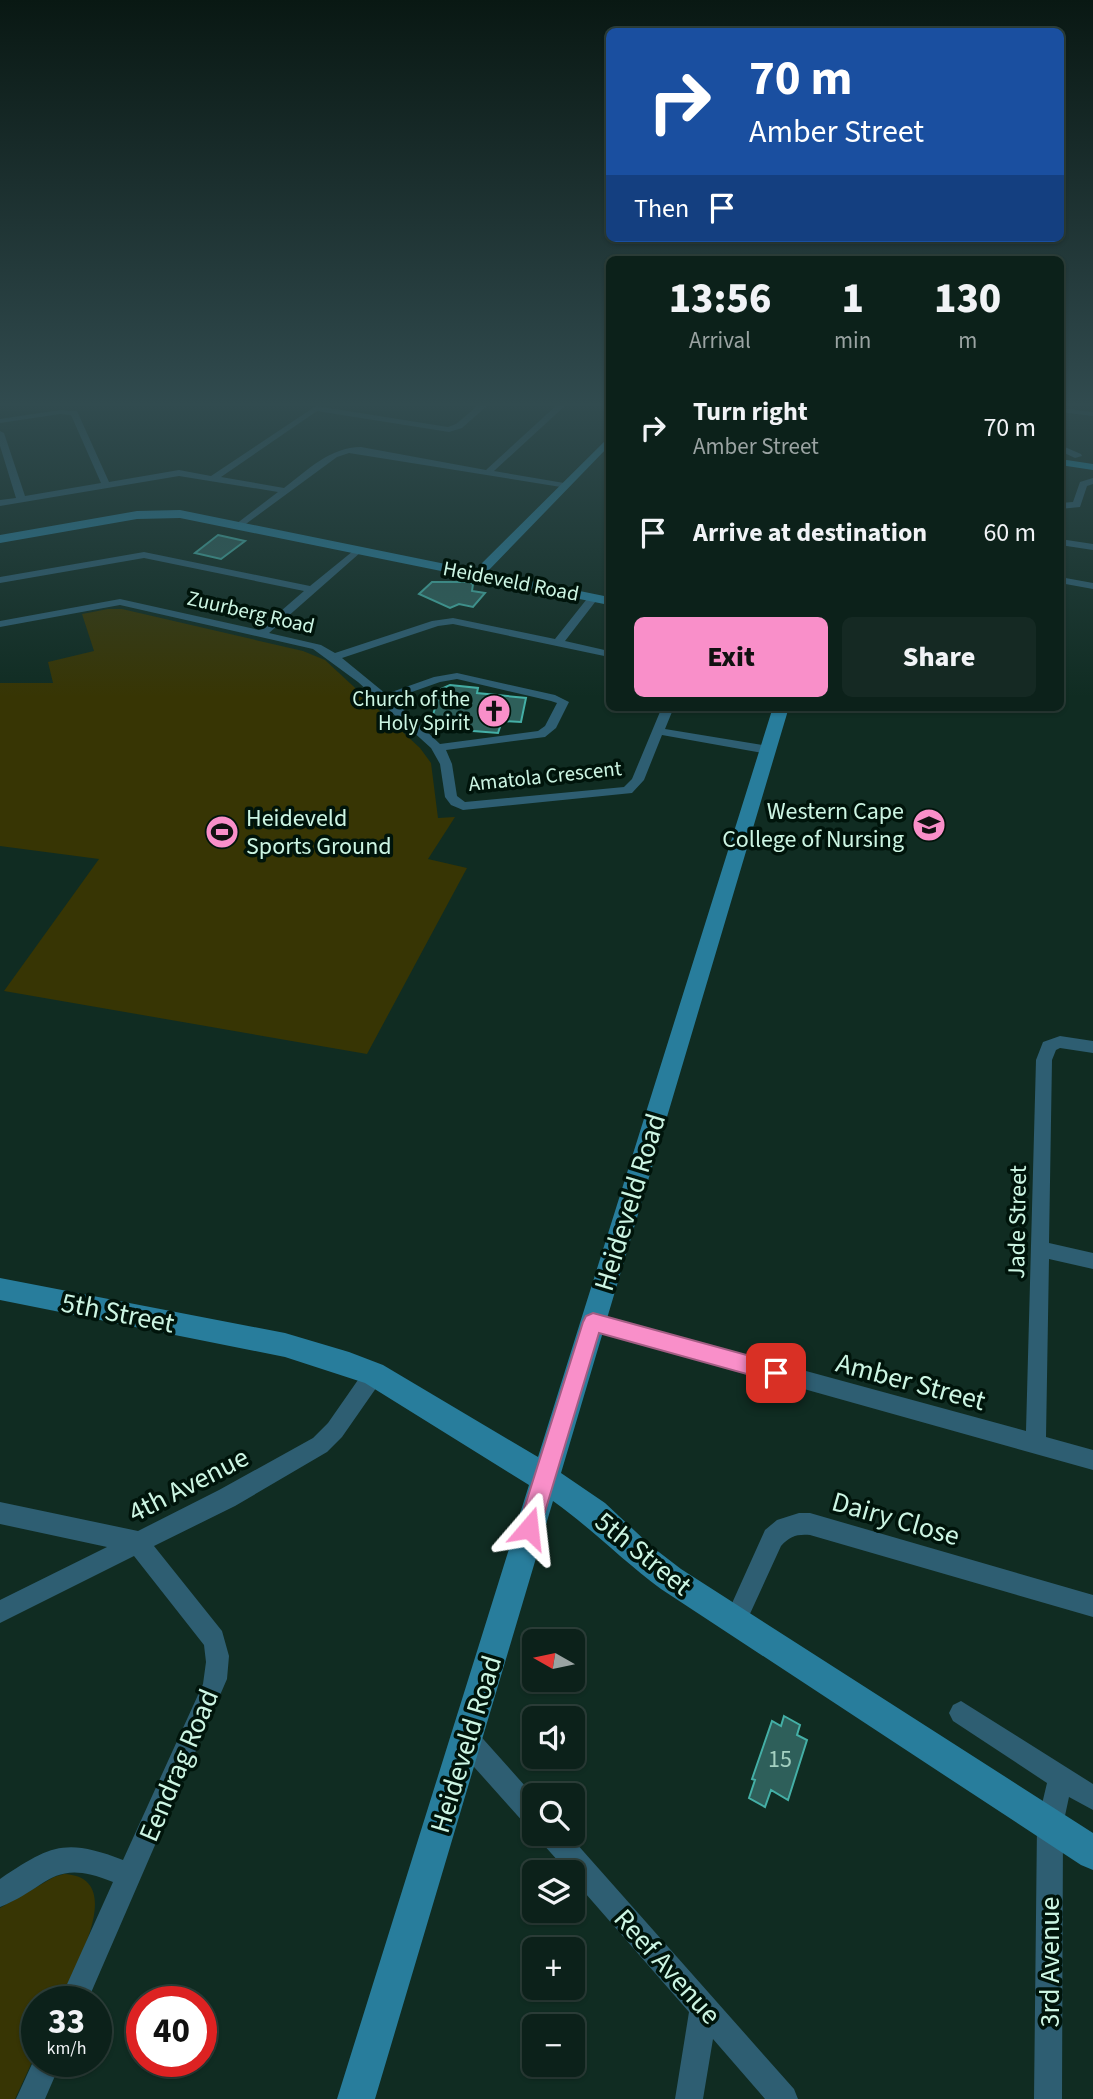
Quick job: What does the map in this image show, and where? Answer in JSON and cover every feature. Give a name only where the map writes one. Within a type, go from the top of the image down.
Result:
[{"type":"street","points":[[239,526],[273,501]]},
{"type":"street","points":[[478,574],[549,501]]},
{"type":"street","name":"Heideveld Road","points":[[0,539],[148,514],[180,514],[606,600]]},
{"type":"street","points":[[1064,543],[1093,547]]},
{"type":"street","points":[[262,633],[358,550]]},
{"type":"street","points":[[0,580],[144,555],[312,590]]},
{"type":"street","points":[[1064,581],[1093,586]]},
{"type":"street","points":[[558,643],[594,597]]},
{"type":"street","name":"Zuurberg Road","points":[[0,624],[120,602],[308,643],[335,657],[438,748]]},
{"type":"street","points":[[335,657],[445,621],[461,622],[606,653]]},
{"type":"street","points":[[383,699],[438,679],[457,676],[563,702],[550,728],[541,734],[438,748]]},
{"type":"street","name":"Amatola Crescent","points":[[438,748],[446,765],[451,797],[459,804],[473,806],[628,790],[635,785],[666,711]]},
{"type":"street","name":"Heideveld Road","points":[[356,2099],[780,711]]},
{"type":"street","points":[[658,731],[768,750]]},
{"type":"street","name":"Jade Street","points":[[1036,1444],[1046,1051],[1056,1042],[1067,1041],[1093,1047]]},
{"type":"street","points":[[1041,1249],[1093,1261]]},
{"type":"street","name":"5th Street","points":[[0,1289],[285,1345],[338,1360],[374,1374],[545,1479],[596,1513],[641,1556],[671,1579],[1093,1853]]},
{"type":"street","name":"Amber Street","points":[[593,1322],[1093,1460]]},
{"type":"street","name":"4th Avenue","points":[[0,1612],[227,1497],[320,1445],[335,1430],[374,1374]]},
{"type":"street","points":[[0,1513],[137,1542]]},
{"type":"street","name":"Dairy Close","points":[[735,1621],[774,1538],[783,1526],[795,1523],[810,1524],[1093,1606]]},
{"type":"street","name":"Eendrag Road","points":[[80,1986],[214,1685],[218,1659],[214,1639],[137,1542]]},
{"type":"street","points":[[961,1713],[1093,1798]]},
{"type":"street","points":[[467,1740],[522,1802]]},
{"type":"street","name":"3rd Avenue","points":[[1048,2099],[1049,1825],[1061,1777]]},
{"type":"street","name":"Reef Avenue","points":[[562,1846],[785,2099]]},
{"type":"street","points":[[0,1894],[49,1865],[70,1858],[83,1858],[130,1875]]},
{"type":"street","points":[[688,2099],[704,2006]]},
{"type":"street","points":[[30,2099],[40,2077]]},
{"type":"shaded area","name":"Heideveld Sports Ground","points":[[122,609],[303,651],[325,660],[420,748],[431,763],[438,818],[455,817],[428,859],[467,868],[367,1054],[4,991],[99,859],[0,846],[0,683],[53,683],[48,662],[94,651],[82,614]]},
{"type":"shaded area","points":[[64,1874],[83,1879],[93,1891],[95,1908],[91,1928],[67,1986],[21,1986],[21,2077],[25,2077],[15,2099],[0,2099],[0,1908]]},
{"type":"building","points":[[218,535],[245,541],[221,559],[195,553]]},
{"type":"building","points":[[432,582],[468,582],[473,584],[472,591],[485,593],[473,607],[459,604],[450,608],[419,594]]},
{"type":"building","name":"Church of the Holy Spirit","points":[[450,685],[478,688],[477,693],[526,698],[521,722],[502,721],[498,733],[461,730],[463,724],[431,721],[441,689]]},
{"type":"building","points":[[784,1716],[800,1725],[797,1735],[807,1740],[788,1800],[771,1790],[765,1807],[749,1798],[755,1780],[752,1779],[772,1721],[781,1726]]},
{"type":"place","name":"Church of the Holy Spirit","points":[[494,711]]},
{"type":"place","name":"Western Cape College of Nursing","points":[[929,825]]},
{"type":"place","name":"Heideveld Sports Ground","points":[[222,832]]},
{"type":"route","points":[[529,1528],[593,1322],[776,1373]]}]
